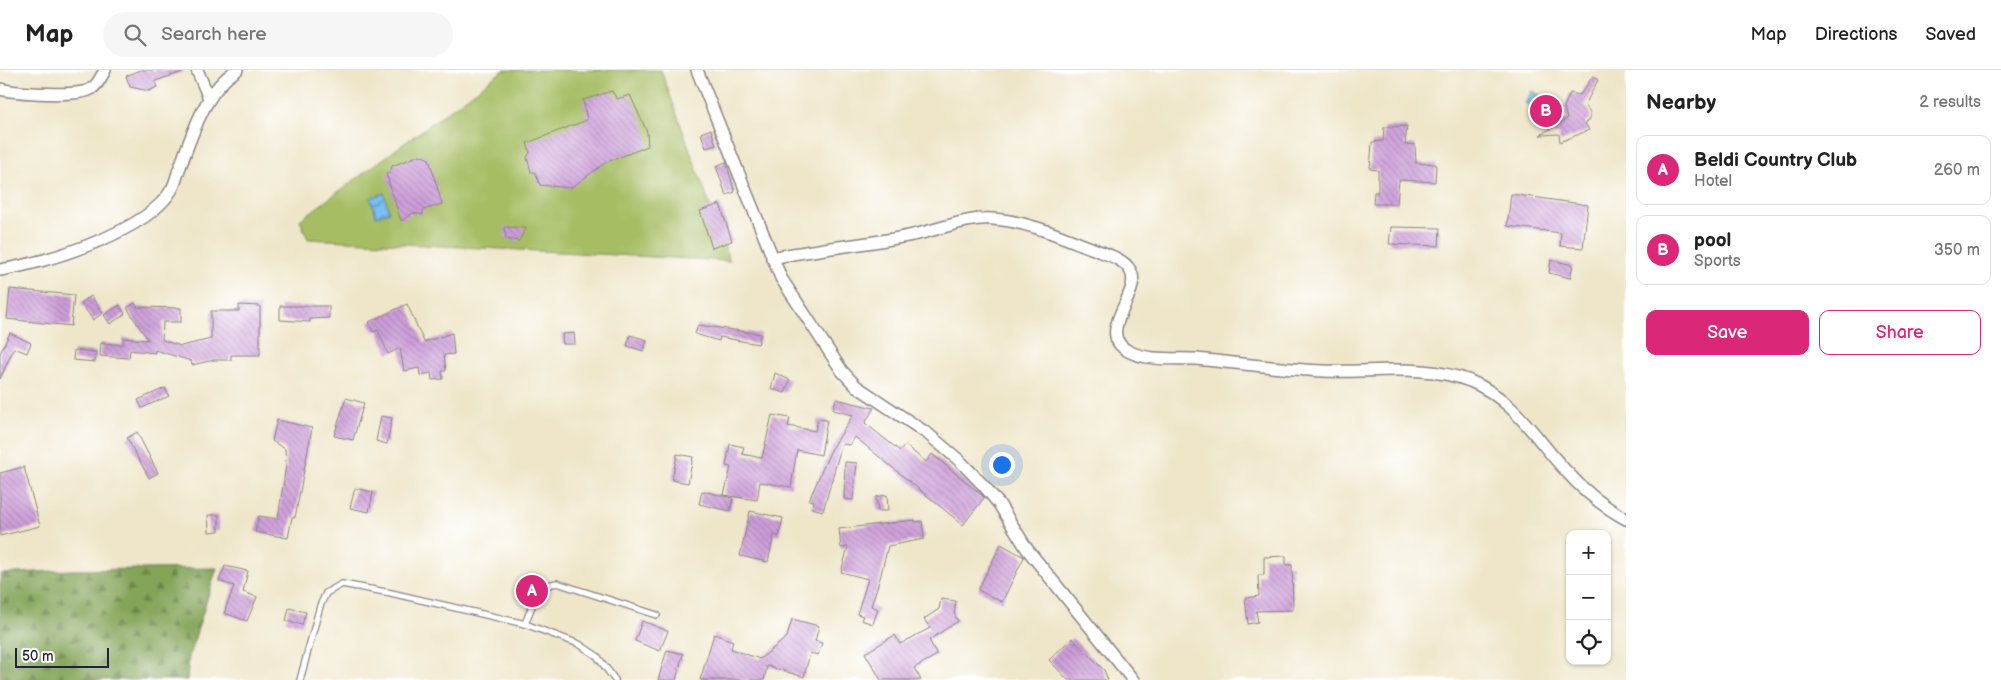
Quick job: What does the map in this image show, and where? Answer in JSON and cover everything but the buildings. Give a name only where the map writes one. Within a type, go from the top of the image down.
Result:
[{"type":"street","points":[[0,89],[20,93],[80,93],[95,86],[105,70]]},
{"type":"street","points":[[197,70],[208,98]]},
{"type":"street","points":[[0,270],[52,257],[124,229],[161,205],[173,188],[208,98],[237,70]]},
{"type":"street","points":[[696,70],[781,278],[842,371],[856,386],[928,434],[960,461],[984,486],[999,504],[1027,550],[1133,680]]},
{"type":"street","points":[[772,258],[824,248],[912,236],[971,220],[990,218],[1030,226],[1115,258],[1130,268],[1134,279],[1133,291],[1121,310],[1116,324],[1118,340],[1128,352],[1154,358],[1281,368],[1362,372],[1420,370],[1444,374],[1471,382],[1501,397],[1519,414],[1566,471],[1591,494],[1626,519]]},
{"type":"lane","points":[[525,624],[540,590],[548,585],[557,583],[657,615]]},
{"type":"lane","points":[[300,680],[320,606],[326,593],[342,584],[391,593],[525,624],[579,644],[598,656],[615,680]]},
{"type":"green space","points":[[504,70],[661,70],[730,261],[308,239],[300,220]]},
{"type":"green space","points":[[217,568],[189,657],[187,680],[0,680],[0,574],[70,570]]},
{"type":"water","points":[[1532,91],[1557,104],[1550,118],[1525,103]]},
{"type":"water","points":[[384,193],[389,212],[376,216],[371,198]]},
{"type":"place","name":"pool","points":[[1546,111]]},
{"type":"place","name":"Beldi Country Club","points":[[532,591]]}]
